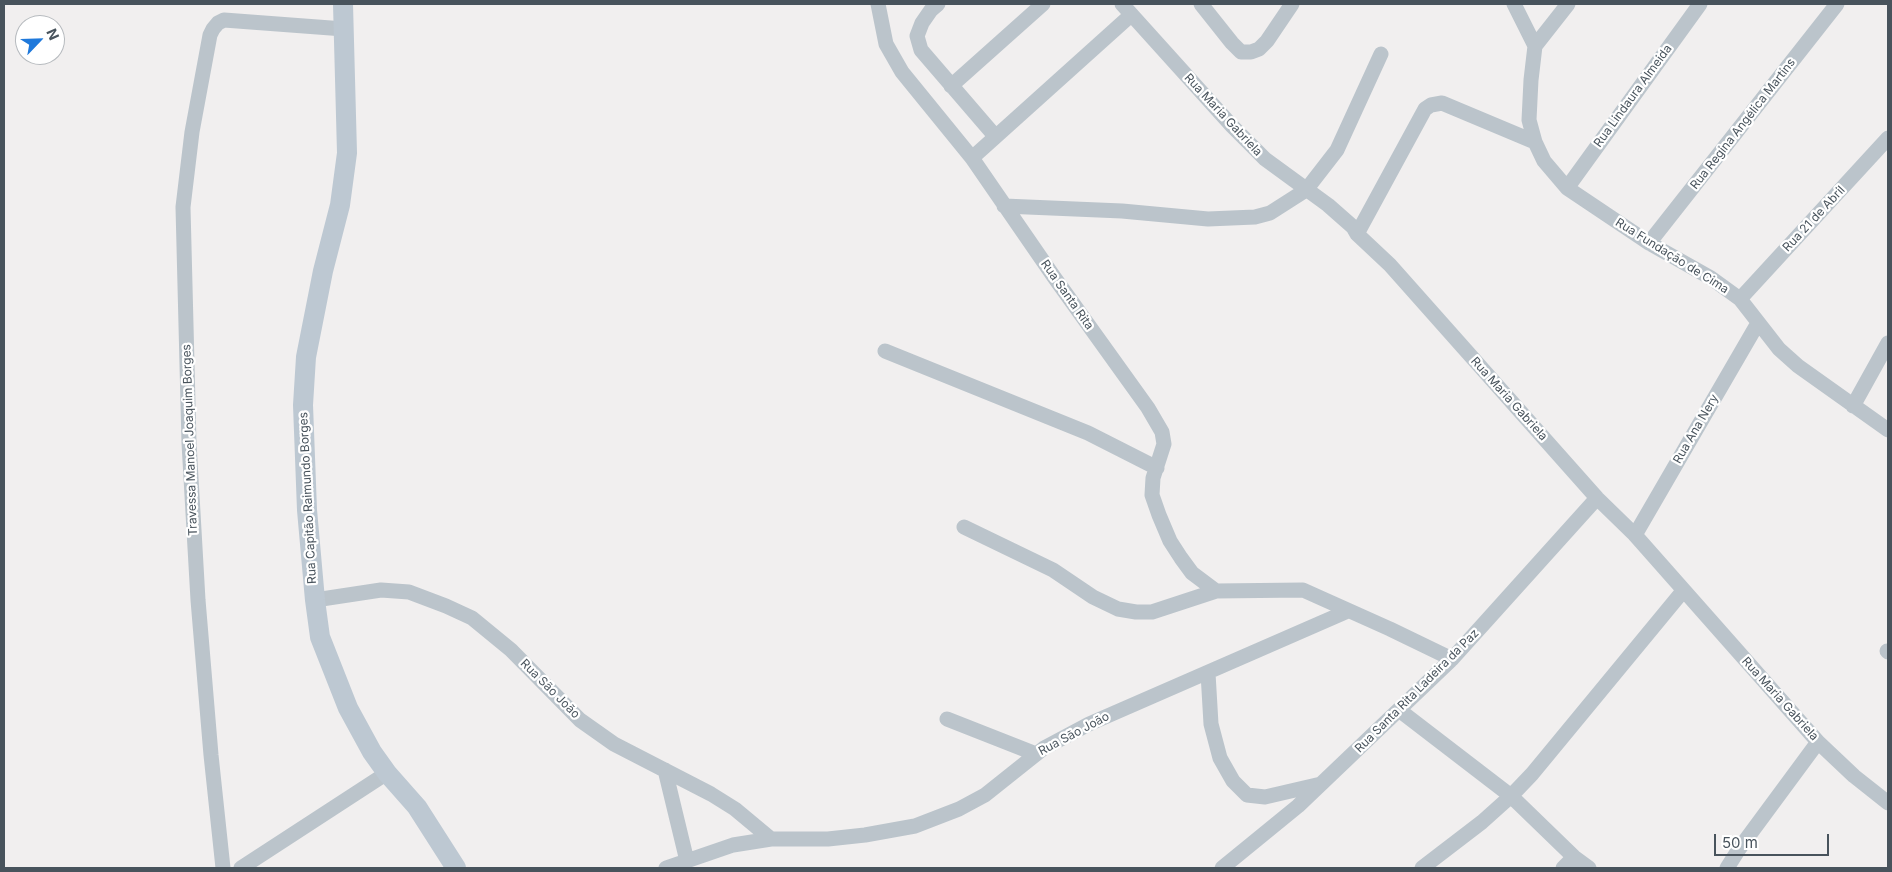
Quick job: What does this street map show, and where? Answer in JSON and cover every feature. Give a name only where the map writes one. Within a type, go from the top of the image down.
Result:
[{"type":"street","name":"Rua Capitão Raimundo Borges","points":[[343,4],[347,153],[340,205],[323,271],[306,357],[303,406],[307,510],[315,600],[320,637],[348,708],[372,752],[387,773],[417,807],[456,868]]},
{"type":"street","name":"Rua Santa Rita","points":[[878,4],[886,44],[902,72],[972,158],[1148,408],[1162,432],[1164,444],[1153,478],[1152,495],[1170,541],[1192,573],[1216,591]]},
{"type":"street","points":[[938,4],[922,23],[918,36],[921,50],[995,136]]},
{"type":"street","points":[[951,86],[1043,4]]},
{"type":"street","points":[[1201,4],[1232,44],[1241,52],[1251,52],[1259,49],[1267,41],[1292,4]]},
{"type":"street","points":[[1514,4],[1535,46],[1568,4]]},
{"type":"street","name":"Rua Lindaura Almeida","points":[[1567,188],[1700,4]]},
{"type":"street","name":"Rua Regina Angélica Martins","points":[[1649,243],[1837,4]]},
{"type":"street","points":[[972,158],[1126,10]]},
{"type":"street","name":"Rua Maria Gabriela","points":[[1126,10],[1238,133],[1265,159],[1328,205],[1353,227],[1357,234],[1390,265],[1597,498],[1635,535],[1682,591],[1818,742],[1854,776],[1888,803]]},
{"type":"street","name":"Travessa Manoel Joaquim Borges","points":[[223,868],[198,600],[189,433],[183,207],[192,132],[210,35],[213,29],[224,20],[344,29]]},
{"type":"street","name":"Rua Fundação de Cima","points":[[1535,46],[1529,120],[1535,142],[1544,161],[1567,188],[1649,243],[1711,278],[1740,299],[1779,349],[1798,366],[1888,430]]},
{"type":"street","points":[[1004,206],[1122,211],[1208,219],[1255,217],[1270,213],[1306,190],[1337,150],[1381,54]]},
{"type":"street","points":[[1357,234],[1425,109],[1431,105],[1442,103],[1535,142]]},
{"type":"street","name":"Rua 21 de Abril","points":[[1740,299],[1888,138]]},
{"type":"street","name":"Rua Ana Nery","points":[[1635,535],[1758,323]]},
{"type":"street","points":[[1853,406],[1888,343]]},
{"type":"street","points":[[885,351],[1088,433],[1157,468]]},
{"type":"street","name":"Rua Santa Rita Ladeira da Paz","points":[[1222,868],[1298,806],[1452,659],[1597,498]]},
{"type":"street","points":[[964,527],[1053,570],[1094,597],[1118,609],[1152,612],[1216,591],[1303,590],[1452,659]]},
{"type":"street","name":"Rua São João","points":[[315,600],[381,590],[409,592],[472,618],[512,650],[580,720],[614,744],[711,794],[735,809],[771,839]]},
{"type":"street","points":[[1422,868],[1511,796],[1532,774],[1682,591]]},
{"type":"street","name":"Rua São João","points":[[666,868],[733,846],[771,839],[837,838],[915,826],[959,809],[985,795],[1044,748],[1089,724],[1348,611]]},
{"type":"street","points":[[1208,673],[1212,724],[1220,758],[1233,781],[1247,795],[1265,797],[1323,783]]},
{"type":"street","points":[[1399,710],[1511,796],[1574,857],[1589,868]]},
{"type":"street","points":[[946,719],[1036,754]]},
{"type":"street","points":[[1727,868],[1818,742]]},
{"type":"street","points":[[665,770],[687,861]]},
{"type":"street","points":[[241,868],[387,773]]},
{"type":"street","points":[[1563,868],[1574,857]]}]
